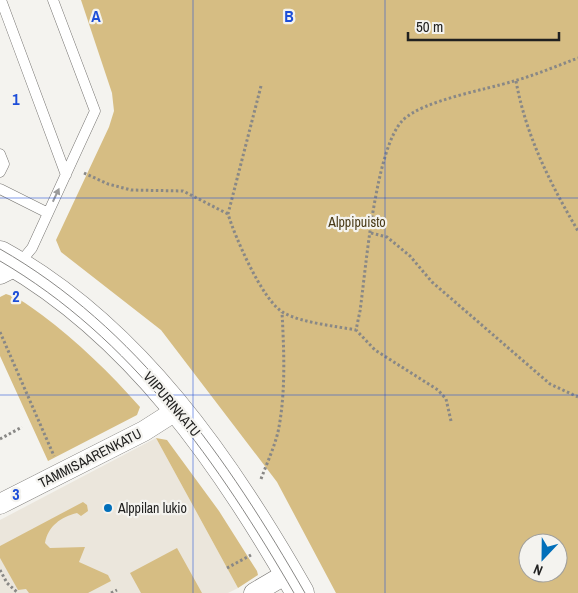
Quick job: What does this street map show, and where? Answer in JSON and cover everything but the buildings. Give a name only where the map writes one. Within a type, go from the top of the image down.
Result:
[{"type":"street","name":"VIIPURINKATU","points":[[13,261],[94,322],[140,367],[178,410],[238,491],[294,583]]},
{"type":"street","name":"TAMMISAARENKATU","points":[[0,504],[60,473],[106,457],[178,410]]},
{"type":"street","points":[[254,593],[294,583]]},
{"type":"lane","points":[[1,0],[66,175]]},
{"type":"lane","points":[[13,261],[48,213],[95,111],[53,0]]},
{"type":"lane","points":[[0,154],[4,164],[0,172]]},
{"type":"lane","points":[[0,189],[48,213]]},
{"type":"path","points":[[356,330],[378,181],[397,127],[404,119],[438,102],[516,80],[578,58]]},
{"type":"path","points":[[516,80],[522,112],[534,146],[551,185],[578,231]]},
{"type":"path","points":[[260,86],[228,214],[234,232],[266,295],[282,312],[356,330],[375,350],[438,390],[446,399],[451,421]]},
{"type":"path","points":[[84,173],[108,184],[131,190],[183,191],[228,214]]},
{"type":"path","points":[[371,233],[387,237],[410,256],[432,282],[550,384],[578,397]]},
{"type":"path","points":[[261,479],[276,439],[281,410],[284,350],[282,312]]},
{"type":"path","points":[[0,332],[60,473]]},
{"type":"path","points":[[0,439],[22,428]]},
{"type":"path","points":[[227,568],[251,554]]},
{"type":"path","points":[[0,570],[7,583],[18,593]]},
{"type":"path","points":[[110,593],[116,590]]},
{"type":"shaded area","name":"Alppilan lukio","points":[[156,438],[238,588],[228,593],[0,593],[0,520]]},
{"type":"green space","name":"Alppipuisto","points":[[81,0],[578,0],[578,593],[336,593],[277,482],[161,330],[61,252],[56,240],[109,127],[114,111],[112,93]]},
{"type":"green space","points":[[6,294],[21,300],[42,315],[93,358],[140,407],[137,415],[48,461],[0,356],[0,297]]},
{"type":"green space","points":[[156,438],[167,440],[219,511],[257,571],[258,575],[238,588]]},
{"type":"green space","points":[[83,502],[87,505],[88,511],[81,516],[77,513],[56,523],[49,532],[45,543],[50,548],[85,547],[79,562],[108,575],[111,581],[88,593],[29,593],[26,589],[18,590],[0,558],[0,546]]},
{"type":"green space","points":[[177,548],[202,593],[141,593],[130,573]]},
{"type":"tram line","points":[[0,249],[49,281],[95,317],[136,357],[175,400],[211,446],[244,494],[305,593]]},
{"type":"tram line","points":[[0,261],[47,292],[91,327],[131,366],[203,452],[235,498],[294,593]]},
{"type":"place","name":"Alppilan lukio","points":[[108,508]]}]
